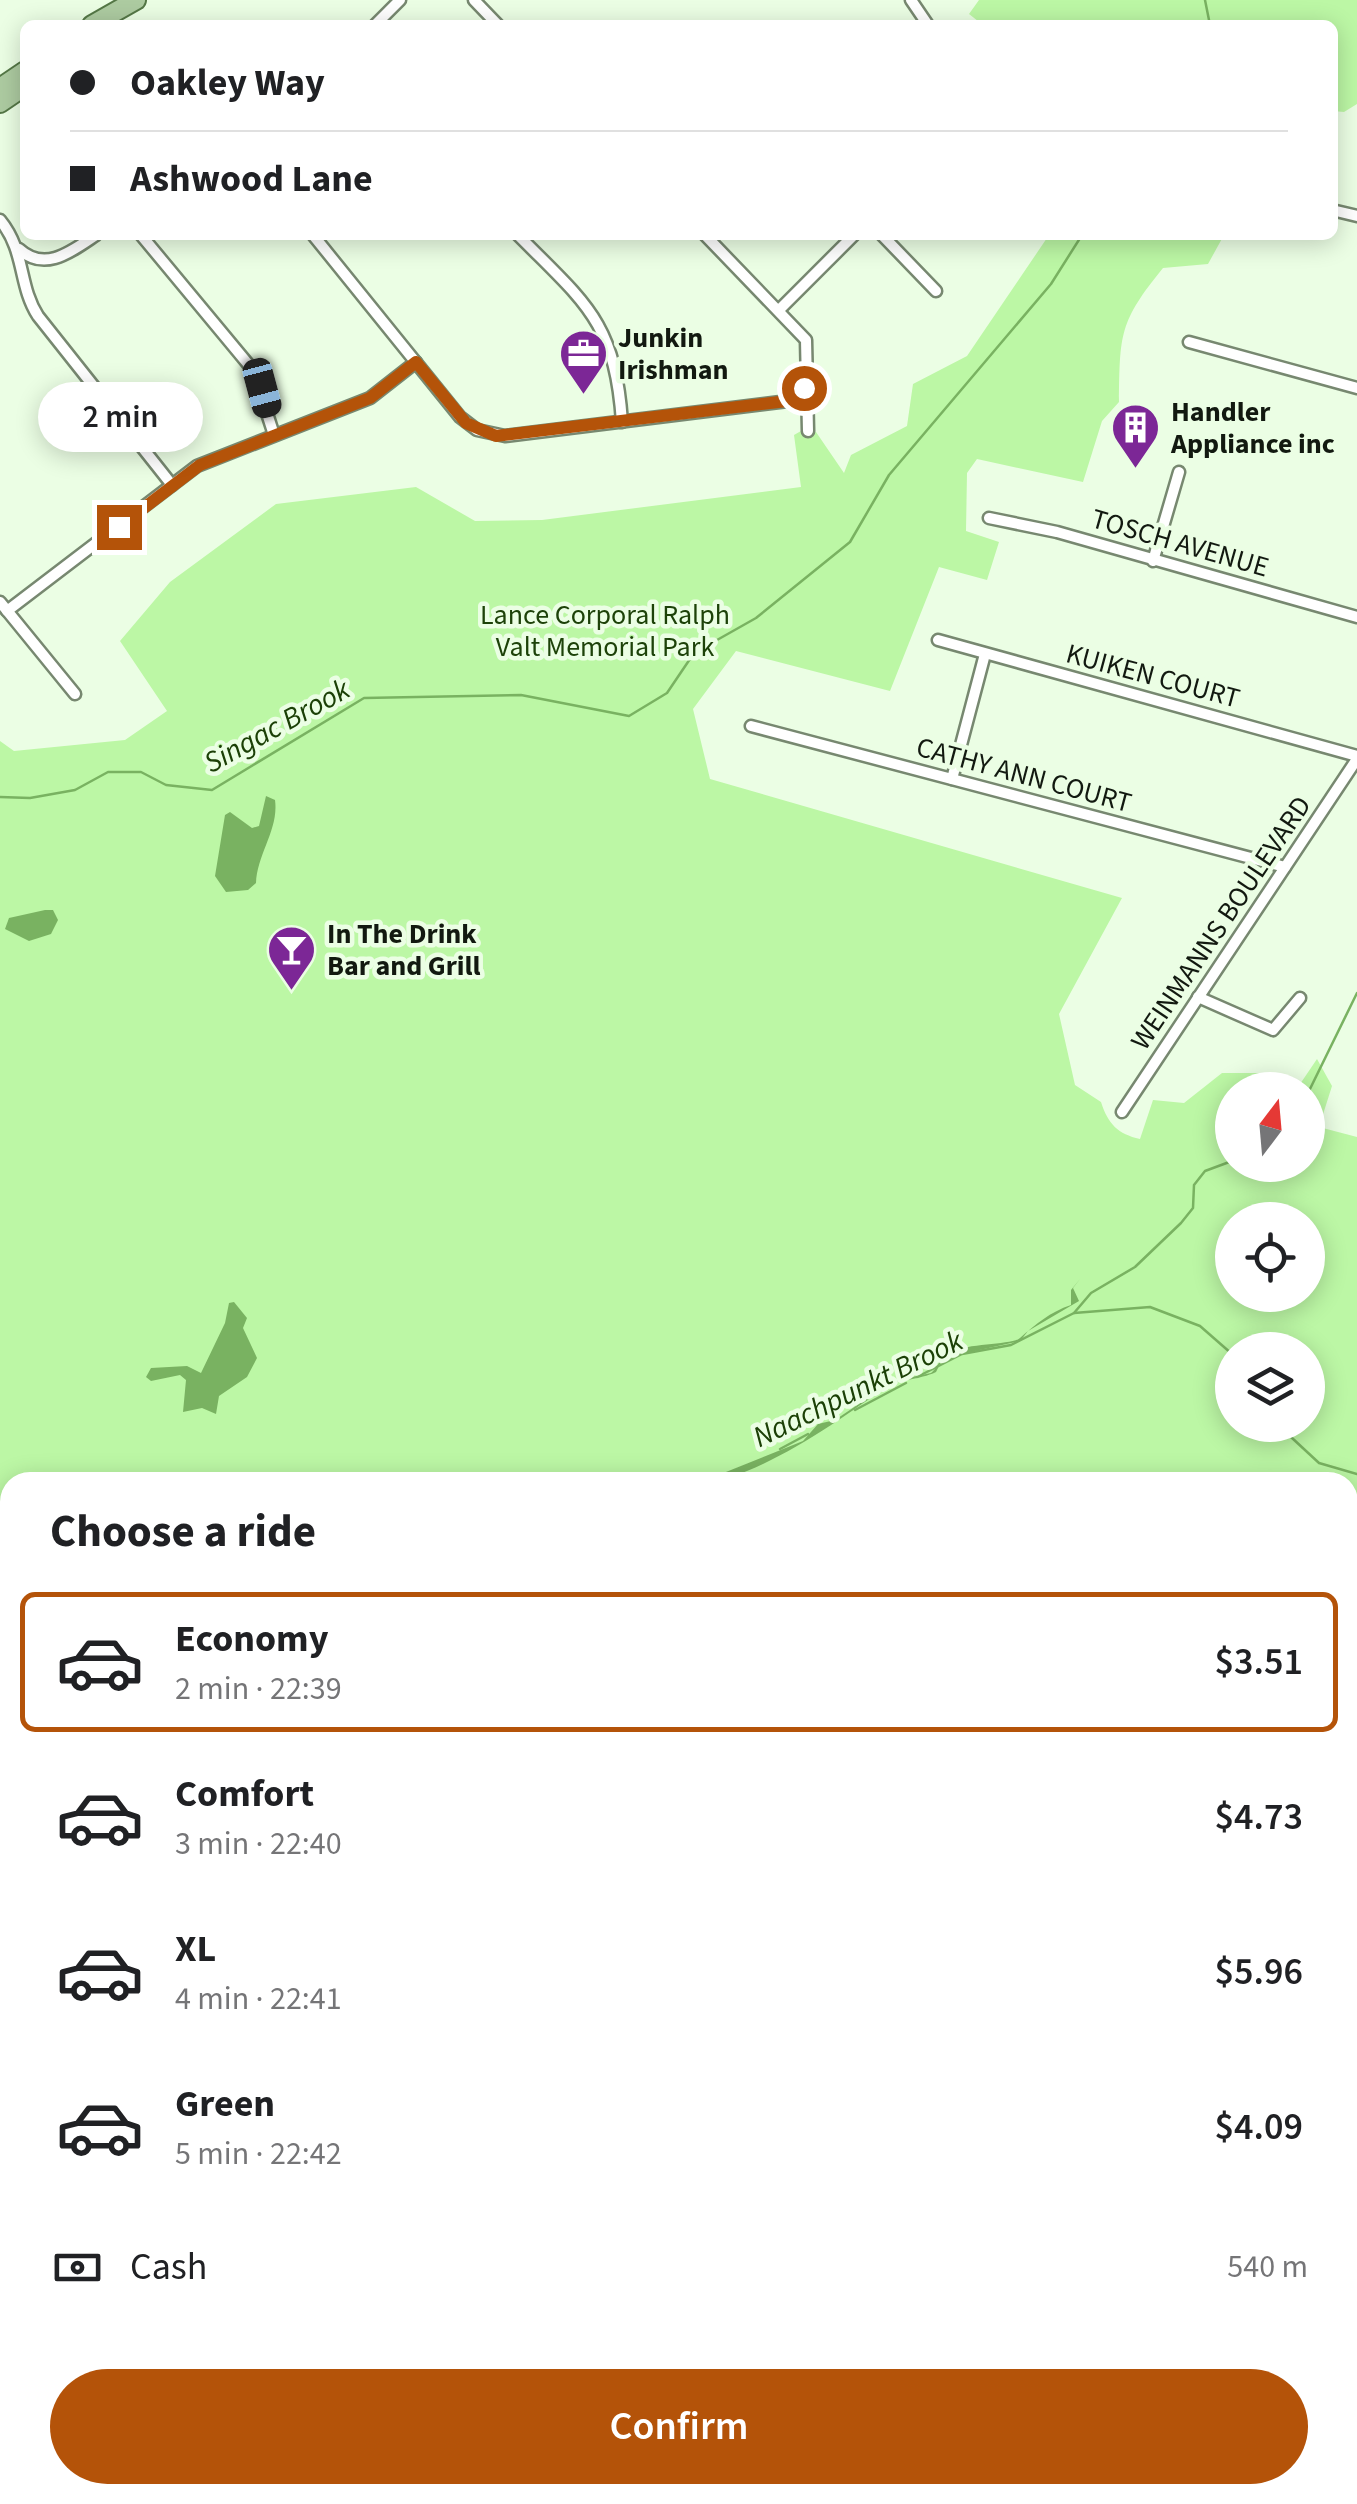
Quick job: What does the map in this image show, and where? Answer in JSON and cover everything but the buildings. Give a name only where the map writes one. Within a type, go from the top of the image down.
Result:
[{"type":"main road","points":[[101,20],[136,0]]},
{"type":"main road","points":[[121,20],[147,0]]},
{"type":"street","points":[[380,20],[400,0]]},
{"type":"street","points":[[474,0],[493,20]]},
{"type":"street","points":[[0,220],[18,248],[38,316],[172,484]]},
{"type":"street","points":[[18,248],[31,258],[47,261],[87,240]]},
{"type":"street","points":[[145,240],[252,370],[274,434]]},
{"type":"street","points":[[317,240],[460,417],[488,434],[804,399]]},
{"type":"street","points":[[523,240],[598,320],[618,369],[622,422]]},
{"type":"street","points":[[709,240],[801,332],[808,350],[804,399],[808,431]]},
{"type":"street","points":[[779,310],[849,240]]},
{"type":"street","points":[[887,240],[936,291]]},
{"type":"street","points":[[1189,342],[1357,388]]},
{"type":"street","points":[[76,694],[4,606],[208,460],[370,398],[416,362]]},
{"type":"street","points":[[1153,562],[1178,472]]},
{"type":"street","name":"TOSCH AVENUE","points":[[989,518],[1057,532],[1357,617]]},
{"type":"street","name":"KUIKEN COURT","points":[[938,640],[1357,757]]},
{"type":"street","points":[[952,778],[985,654]]},
{"type":"street","name":"CATHY ANN COURT","points":[[751,726],[1285,868]]},
{"type":"street","name":"WEINMANNS BOULEVARD","points":[[1122,1112],[1357,757]]},
{"type":"street","points":[[1198,998],[1267,1030],[1282,1024],[1300,998]]},
{"type":"green space","points":[[979,0],[1357,0],[1357,104],[1338,111],[1338,20],[977,20],[969,14]]},
{"type":"green space","name":"Lance Corporal Ralph Valt Memorial Park","points":[[1046,240],[1221,240],[1208,264],[1163,268],[1130,316],[1122,344],[1119,402],[1102,421],[1083,482],[977,459],[967,473],[966,531],[999,542],[987,580],[939,567],[890,691],[736,651],[693,709],[710,779],[1122,898],[1059,1014],[1075,1085],[1101,1102],[1120,1131],[1140,1139],[1153,1100],[1184,1103],[1215,1079],[1215,1182],[1325,1182],[1325,1129],[1357,1137],[1357,1472],[0,1472],[0,741],[14,751],[125,740],[167,711],[120,641],[170,582],[276,504],[416,487],[475,521],[542,520],[801,487],[794,435],[808,427],[816,432],[844,473],[851,455],[907,426],[913,384],[967,356]]},
{"type":"green space","points":[[1317,1059],[1324,1072],[1308,1072]]},
{"type":"green space","points":[[1325,1073],[1332,1086],[1325,1108]]},
{"type":"shaded area","points":[[266,796],[275,800],[275,811],[256,883],[248,890],[226,892],[215,876],[225,815],[230,812],[252,828],[259,826]]},
{"type":"shaded area","points":[[53,910],[58,920],[51,934],[29,941],[5,929],[9,918]]},
{"type":"shaded area","points":[[1080,1279],[1073,1288],[1079,1301],[1028,1331],[1071,1305],[1071,1290]]},
{"type":"shaded area","points":[[234,1302],[247,1318],[243,1328],[257,1358],[247,1377],[219,1396],[216,1414],[202,1408],[183,1412],[186,1380],[180,1375],[151,1381],[146,1377],[151,1368],[187,1366],[201,1373],[225,1323],[229,1303]]},
{"type":"shaded area","points":[[1028,1331],[1020,1341],[943,1358],[951,1352],[1016,1340]]},
{"type":"shaded area","points":[[943,1359],[936,1372],[889,1385],[822,1431],[771,1460],[745,1472],[726,1472],[803,1441],[818,1424],[835,1420],[893,1381],[931,1373]]},
{"type":"waterway","name":"Singac Brook","points":[[1205,0],[1209,20]]},
{"type":"waterway","name":"Singac Brook","points":[[0,797],[30,798],[75,790],[108,772],[141,772],[166,785],[212,790],[364,698],[521,695],[629,716],[667,693],[694,653],[756,618],[850,542],[889,475],[1051,284],[1079,240]]},
{"type":"waterway","name":"Naachpunkt Brook","points":[[1318,1072],[1357,993]]},
{"type":"waterway","name":"Naachpunkt Brook","points":[[1074,1313],[1091,1293],[1135,1267],[1181,1223],[1193,1208],[1194,1185],[1205,1171],[1215,1167]]},
{"type":"waterway","name":"Naachpunkt Brook","points":[[917,1377],[962,1354],[1011,1345],[1074,1313],[1150,1307],[1200,1326],[1215,1339]]},
{"type":"waterway","name":"Naachpunkt Brook","points":[[855,1410],[906,1383]]},
{"type":"waterway","name":"Naachpunkt Brook","points":[[780,1449],[808,1434]]},
{"type":"waterway","name":"Naachpunkt Brook","points":[[1296,1442],[1319,1463],[1350,1472]]},
{"type":"place","name":"Junkin Irishman","points":[[583,396]]},
{"type":"place","name":"Handler Appliance inc","points":[[1136,470]]},
{"type":"place","name":"In The Drink Bar and Grill","points":[[292,992]]},
{"type":"route","points":[[119,527],[200,465],[370,398],[416,362],[466,423],[496,436],[804,399],[804,388]]}]
